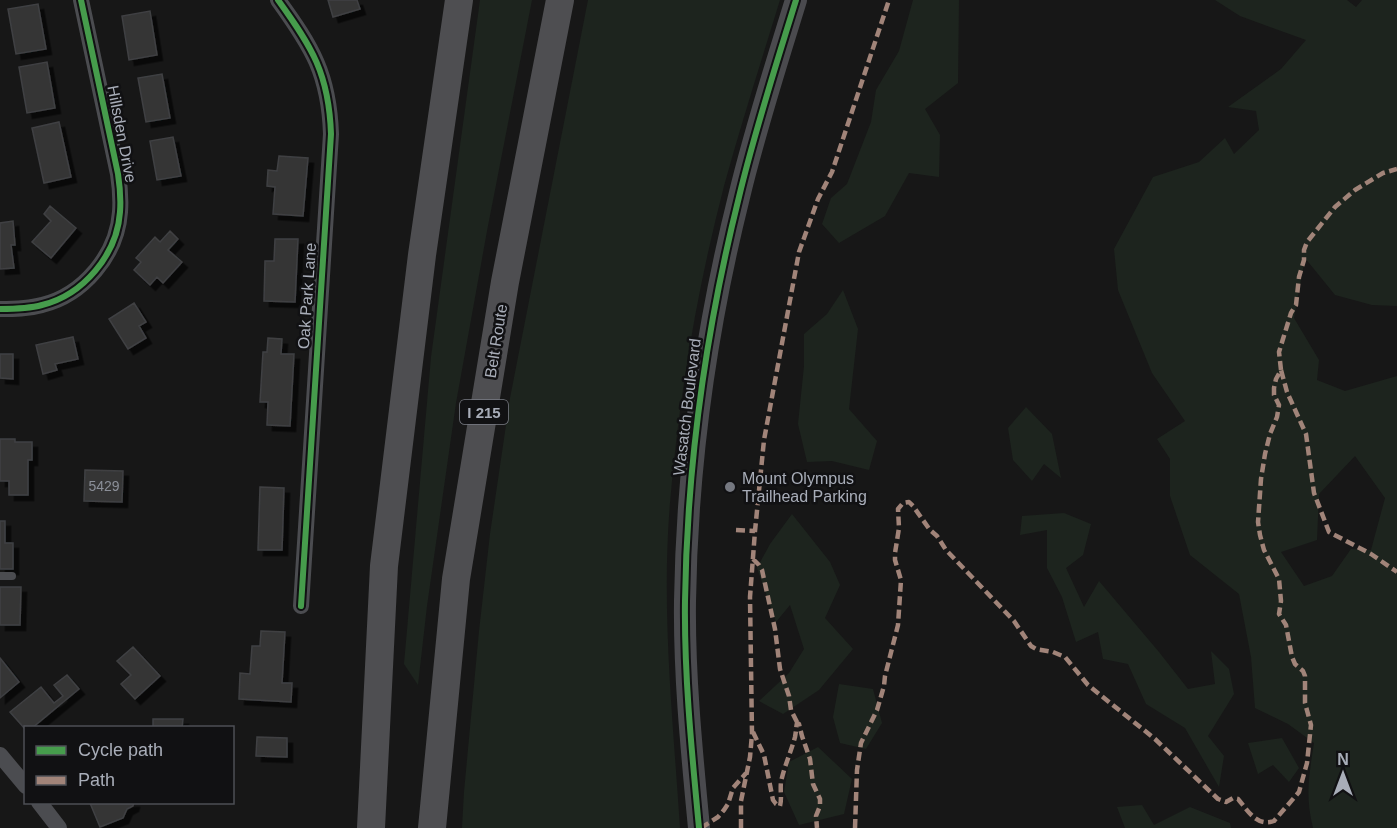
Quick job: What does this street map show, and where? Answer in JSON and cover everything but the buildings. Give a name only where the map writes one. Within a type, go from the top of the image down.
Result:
[{"type":"highway","points":[[370,828],[384,566],[420,267],[459,0]]},
{"type":"highway","name":"Belt Route","points":[[432,828],[456,579],[505,282],[560,0]]},
{"type":"street","name":"Hillsden Drive","points":[[0,309],[31,308],[44,305],[74,290],[101,263],[111,246],[118,226],[121,200],[118,174],[81,0]]},
{"type":"street","name":"Oak Park Lane","points":[[278,0],[304,37],[317,62],[331,114],[301,606]]},
{"type":"street","name":"Wasatch Boulevard","points":[[699,828],[685,626],[686,552],[695,444],[706,355],[730,235],[750,153],[796,0]]},
{"type":"street","points":[[0,755],[24,784]]},
{"type":"street","points":[[41,804],[59,828]]},
{"type":"lane","points":[[0,576],[12,576]]},
{"type":"shaded area","points":[[480,0],[532,0],[456,403],[418,685],[404,664],[431,357]]},
{"type":"shaded area","points":[[588,0],[780,0],[737,140],[714,225],[697,304],[678,423],[670,503],[667,625],[680,828],[462,828],[479,631],[490,534],[510,398]]},
{"type":"shaded area","points":[[913,0],[959,0],[958,83],[925,109],[940,135],[939,177],[909,173],[885,216],[839,243],[822,224],[831,198],[847,184],[871,122],[876,90],[899,51]]},
{"type":"shaded area","points":[[1215,0],[1347,0],[1356,7],[1362,0],[1397,0],[1397,306],[1372,305],[1335,295],[1305,258],[1294,318],[1319,360],[1317,380],[1345,391],[1397,376],[1397,828],[1313,828],[1308,795],[1314,743],[1288,724],[1255,708],[1251,657],[1239,594],[1190,555],[1170,496],[1170,459],[1157,439],[1185,421],[1152,373],[1118,290],[1114,249],[1153,177],[1199,162],[1225,138],[1234,154],[1259,130],[1256,111],[1228,107],[1281,69],[1306,40],[1240,16]],"holes":[[[1355,456],[1385,498],[1371,550],[1351,549],[1332,576],[1304,586],[1281,552],[1317,540],[1319,494]]]},
{"type":"shaded area","points":[[843,290],[858,329],[849,409],[877,441],[869,470],[832,461],[807,462],[798,424],[804,366],[804,334],[827,314]]},
{"type":"shaded area","points":[[1026,407],[1052,434],[1061,478],[1044,464],[1032,481],[1013,460],[1008,428]]},
{"type":"shaded area","points":[[1064,513],[1091,524],[1083,555],[1066,568],[1084,607],[1099,581],[1188,689],[1215,684],[1211,651],[1229,669],[1234,694],[1208,736],[1224,756],[1219,787],[1185,728],[1146,704],[1128,664],[1103,659],[1098,632],[1076,642],[1062,597],[1047,568],[1047,530],[1020,535],[1022,516]]},
{"type":"shaded area","points":[[792,514],[830,562],[840,585],[825,618],[853,649],[819,690],[783,714],[759,701],[789,673],[804,649],[790,605],[776,622],[757,568],[770,544]]},
{"type":"shaded area","points":[[839,684],[873,689],[882,723],[866,749],[840,743],[833,717]]},
{"type":"shaded area","points":[[1282,738],[1299,768],[1289,782],[1273,765],[1258,774],[1248,743]]},
{"type":"shaded area","points":[[818,747],[852,779],[844,814],[799,825],[784,792],[789,762]]},
{"type":"shaded area","points":[[1142,805],[1154,825],[1190,807],[1230,823],[1231,828],[1125,828],[1117,807]]},
{"type":"marked path","points":[[741,828],[741,801],[752,734],[750,597],[764,440],[799,252],[818,199],[832,172],[889,0]]},
{"type":"marked path","points":[[1281,370],[1279,352],[1291,313],[1296,305],[1299,277],[1307,242],[1335,207],[1355,190],[1383,173],[1397,169]]},
{"type":"marked path","points":[[855,828],[857,770],[861,743],[877,710],[898,625],[901,580],[895,553],[899,528],[898,509],[903,503],[909,502],[913,506],[946,550],[1014,621],[1031,646],[1065,657],[1088,685],[1155,739],[1218,799],[1226,802],[1233,798],[1238,799],[1253,817],[1263,822],[1274,821],[1299,792],[1307,763],[1311,725],[1305,703],[1305,676],[1292,657],[1286,625],[1279,614],[1281,601],[1279,579],[1264,550],[1258,522],[1265,454],[1279,405],[1274,395],[1274,388],[1281,370],[1287,392],[1306,434],[1314,493],[1329,532],[1371,554],[1397,572]]},
{"type":"marked path","points":[[736,530],[755,531]]},
{"type":"marked path","points":[[753,559],[762,570],[775,629],[780,669],[791,710],[798,724]]},
{"type":"marked path","points":[[753,732],[764,755],[773,800],[780,806],[782,776],[795,737],[797,723],[799,724],[810,759],[813,784],[820,799],[816,816],[817,828]]},
{"type":"marked path","points":[[701,828],[718,817],[724,810],[733,788],[747,772]]},
{"type":"cycle path","points":[[0,309],[37,306],[57,300],[71,292],[84,283],[105,258],[117,228],[120,212],[118,174],[81,0]]},
{"type":"cycle path","points":[[278,0],[317,62],[327,94],[331,134],[301,606]]},
{"type":"cycle path","points":[[699,828],[689,714],[685,629],[687,550],[694,448],[708,347],[727,247],[752,147],[796,0]]},
{"type":"place","name":"Mount Olympus Trailhead Parking","points":[[730,487]]}]
